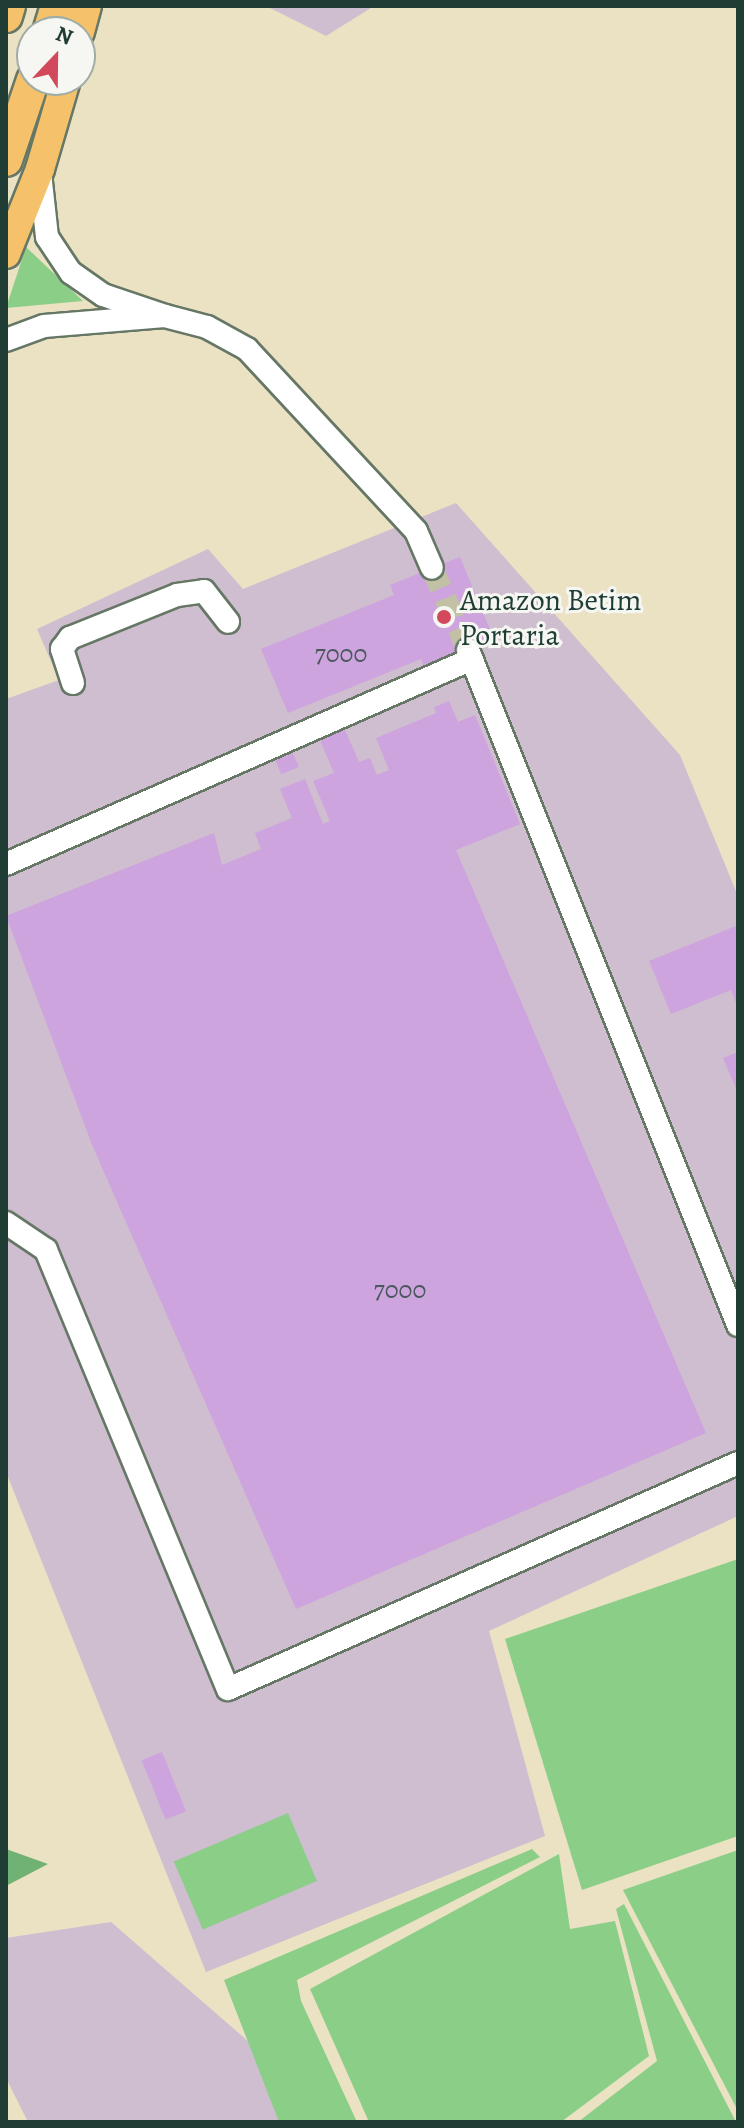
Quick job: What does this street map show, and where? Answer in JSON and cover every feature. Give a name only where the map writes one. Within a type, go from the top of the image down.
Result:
[{"type":"highway","points":[[6,16],[9,6]]},
{"type":"highway","points":[[6,160],[28,96]]},
{"type":"main road","points":[[6,254],[40,169],[61,96]]},
{"type":"lane","points":[[40,169],[47,237],[71,273],[103,295],[207,327],[247,349],[416,531],[432,568]]},
{"type":"lane","points":[[6,340],[44,326],[165,316]]},
{"type":"lane","points":[[73,683],[62,649],[70,638],[177,595],[204,591],[228,622]]},
{"type":"lane","points":[[6,864],[470,654],[738,1325]]},
{"type":"lane","points":[[6,1223],[46,1250],[228,1689],[738,1463]]},
{"type":"shaded area","points":[[266,6],[374,6],[326,36]]},
{"type":"shaded area","points":[[456,503],[680,755],[738,896],[738,1516],[489,1631],[545,1836],[206,1972],[6,1472],[6,699],[59,680],[37,629],[208,549],[243,589]]},
{"type":"shaded area","points":[[111,1922],[280,2069],[290,2122],[28,2122],[6,2078],[6,1938]]},
{"type":"green space","points":[[26,247],[83,301],[6,308]]},
{"type":"green space","points":[[738,1559],[738,1836],[582,1890],[505,1639]]},
{"type":"green space","points":[[288,1813],[317,1881],[203,1930],[174,1861]]},
{"type":"green space","points":[[6,1849],[48,1864],[6,1886]]},
{"type":"green space","points":[[532,1849],[540,1857],[297,1980],[301,2001],[357,2122],[279,2122],[224,1980]]},
{"type":"green space","points":[[738,1850],[738,2111],[623,1890]]},
{"type":"green space","points":[[559,1854],[570,1929],[615,1921],[649,2056],[561,2122],[369,2122],[310,1989]]},
{"type":"green space","points":[[624,1904],[736,2122],[578,2122],[657,2061],[616,1909]]},
{"type":"building","points":[[460,557],[494,639],[424,668],[421,659],[288,713],[261,649],[394,595],[390,585]]},
{"type":"building","points":[[449,701],[458,722],[475,715],[520,824],[456,850],[706,1433],[296,1609],[93,1147],[6,916],[214,833],[222,865],[261,849],[255,833],[292,818],[280,789],[305,779],[323,824],[330,821],[313,781],[334,773],[320,740],[345,730],[359,762],[370,758],[377,775],[389,770],[376,738],[436,713],[434,707]]},
{"type":"building","points":[[293,753],[299,767],[281,774],[276,760]]},
{"type":"building","points":[[736,926],[738,1008],[731,990],[671,1014],[649,961]]},
{"type":"building","points":[[738,1052],[738,1093],[723,1058]]},
{"type":"building","points":[[162,1752],[186,1811],[166,1820],[142,1760]]},
{"type":"tunnel","points":[[432,568],[468,650]]},
{"type":"place","name":"Amazon Betim Portaria","points":[[444,617]]}]
